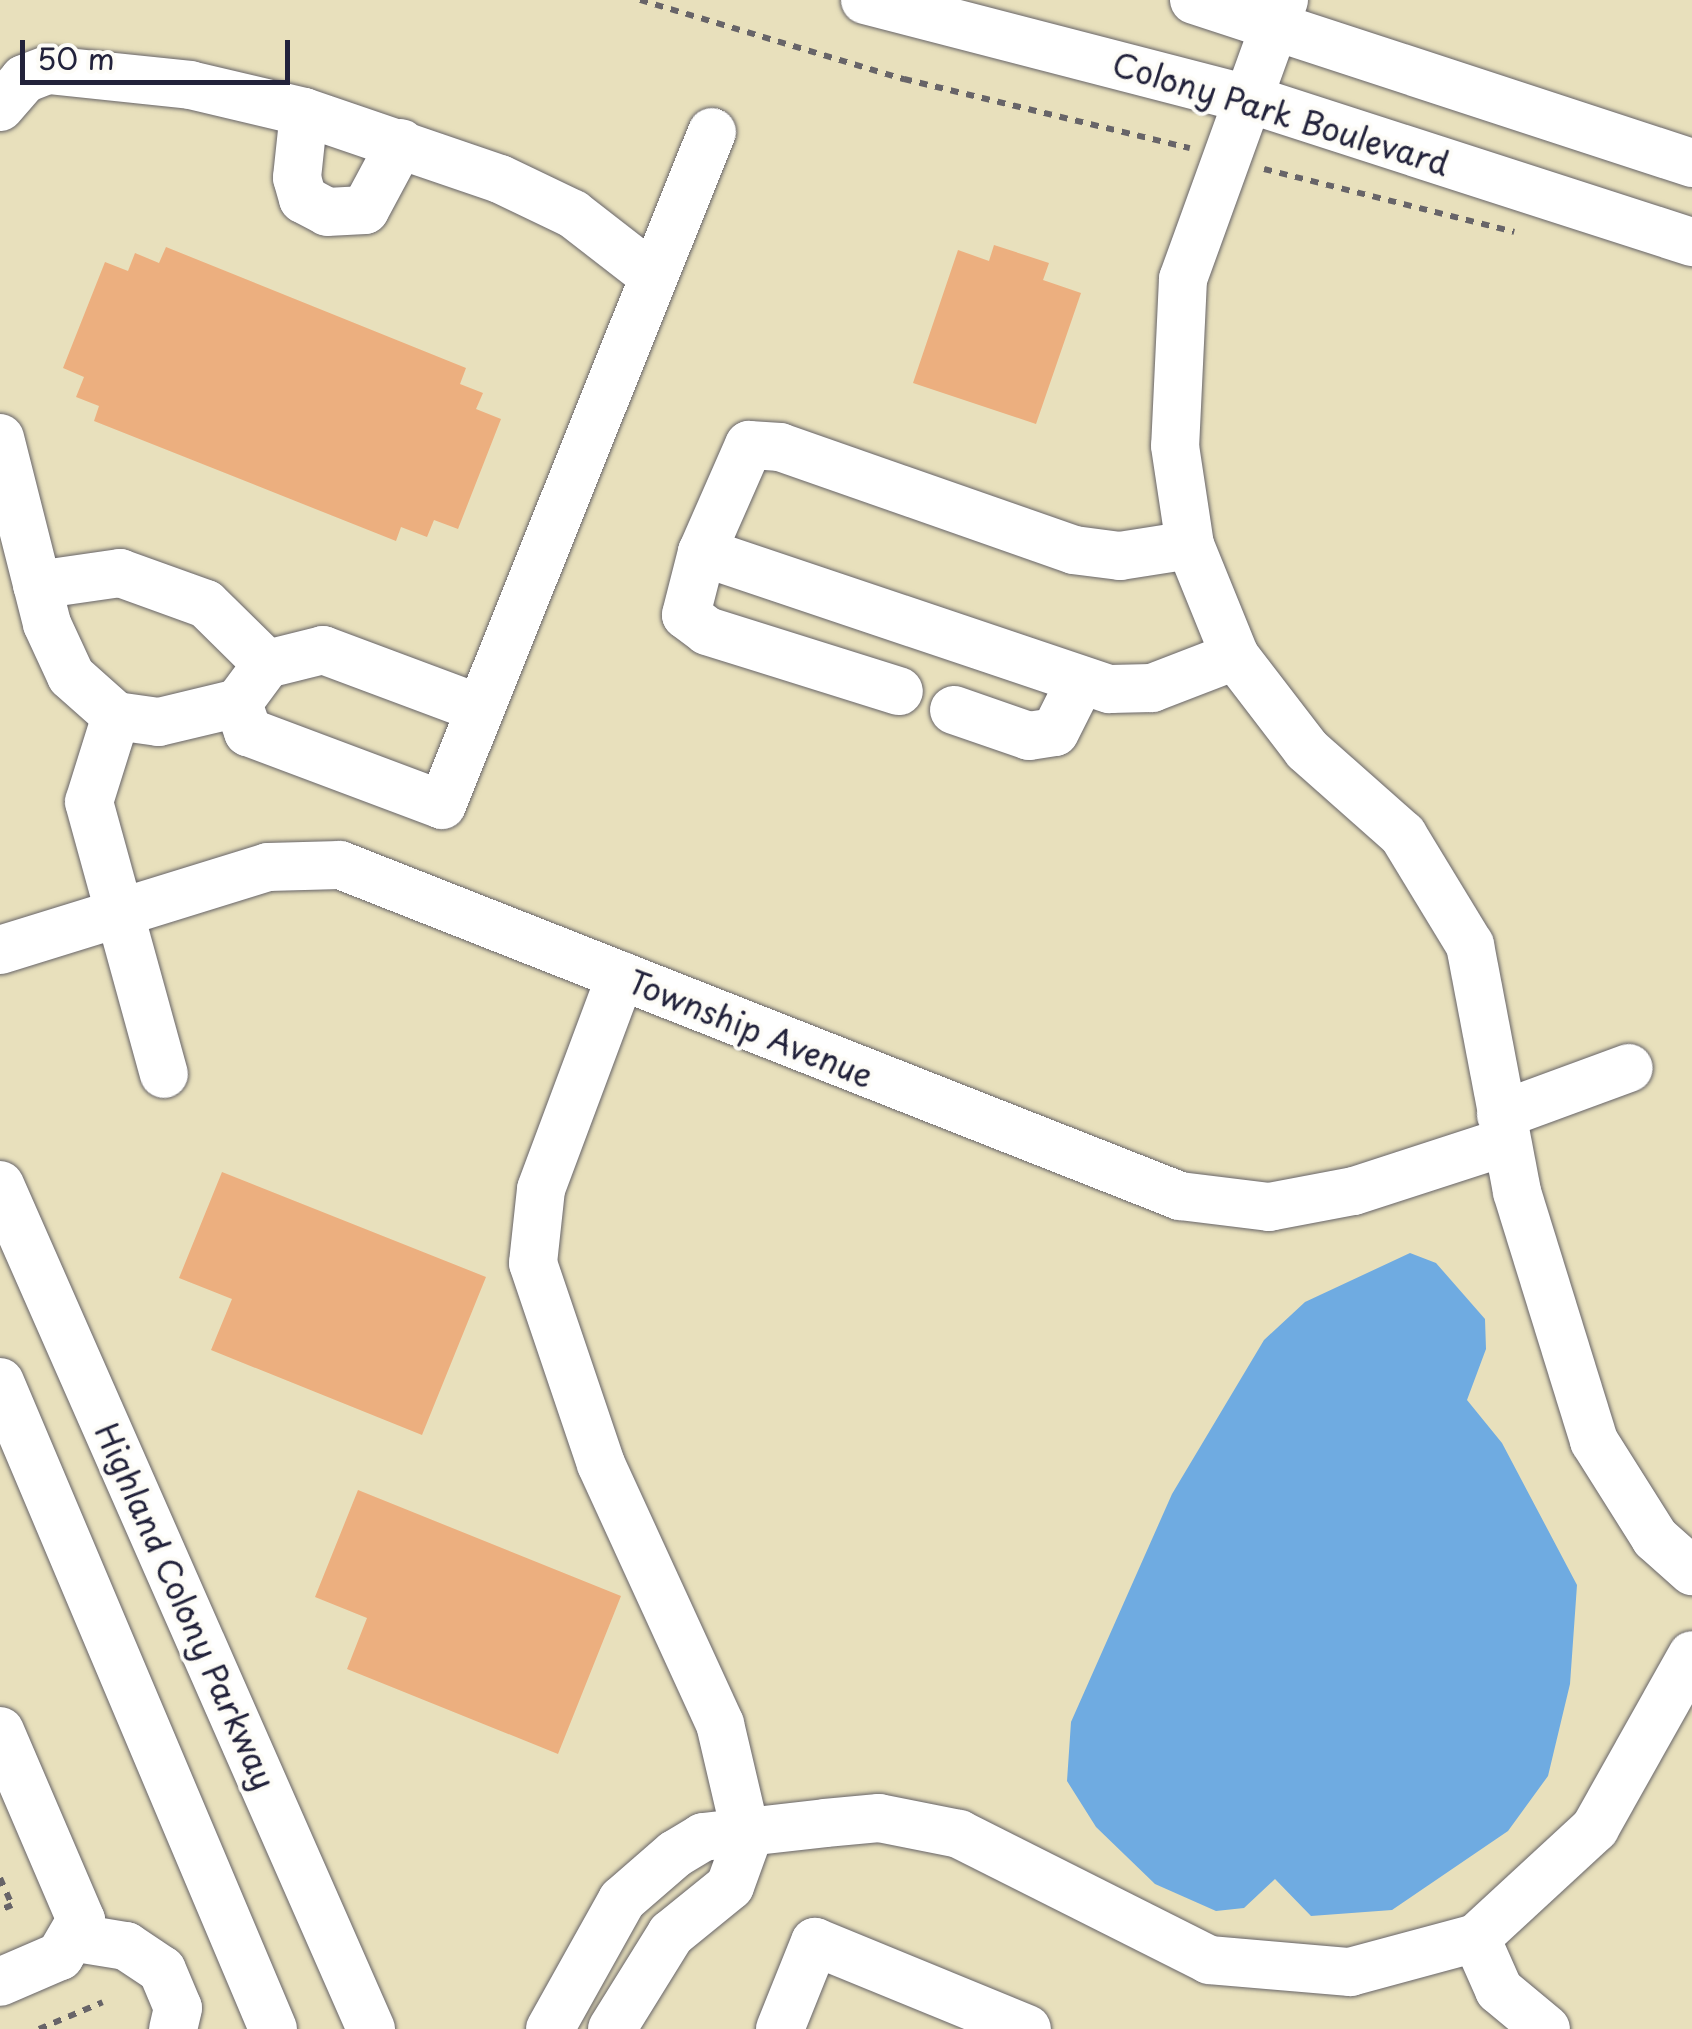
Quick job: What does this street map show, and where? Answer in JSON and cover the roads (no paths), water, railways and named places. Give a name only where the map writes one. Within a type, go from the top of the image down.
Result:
[{"type":"street","name":"Colony Park Boulevard","points":[[865,0],[1249,99],[1692,242]]},
{"type":"street","points":[[1194,0],[1280,12],[1692,163]]},
{"type":"street","points":[[1280,12],[1223,160],[1183,279],[1175,446],[1190,544],[1235,656],[1307,750],[1402,836],[1436,878],[1470,945],[1503,1128],[1609,1476],[1692,1571]]},
{"type":"street","points":[[0,106],[48,70],[190,85],[304,112],[400,143],[574,214],[653,276]]},
{"type":"street","points":[[304,112],[296,178],[303,200],[326,212],[365,210],[400,143]]},
{"type":"street","points":[[238,703],[248,732],[442,805],[712,132]]},
{"type":"street","points":[[0,438],[36,585],[71,676],[116,716],[160,722],[238,703],[267,664],[323,650],[478,708]]},
{"type":"street","points":[[899,690],[707,632],[686,614],[702,552],[749,445],[780,447],[1074,550],[1120,556],[1190,544]]},
{"type":"street","points":[[702,552],[1081,680],[1152,688],[1235,656]]},
{"type":"street","points":[[36,585],[120,574],[170,588],[206,604],[267,664]]},
{"type":"street","points":[[954,710],[1028,736],[1055,732],[1081,680]]},
{"type":"street","points":[[116,716],[89,802],[116,920],[164,1074]]},
{"type":"street","name":"Township Avenue","points":[[0,950],[116,920],[268,867],[340,865],[1180,1196],[1268,1207],[1503,1128],[1629,1068]]},
{"type":"street","points":[[612,2029],[671,1934],[730,1886],[746,1839],[720,1724],[601,1464],[533,1263],[541,1189],[621,975]]},
{"type":"street","name":"Highland Colony Parkway","points":[[0,1185],[371,2029]]},
{"type":"street","points":[[0,1382],[273,2029]]},
{"type":"street","points":[[550,2029],[622,1900],[703,1837],[746,1839],[879,1818],[958,1834],[1209,1960],[1280,1970],[1350,1972],[1476,1938],[1595,1828],[1692,1655]]},
{"type":"street","points":[[0,1731],[81,1920],[76,1938],[60,1956],[0,1982]]},
{"type":"street","points":[[76,1938],[126,1946],[162,1970],[178,2008],[173,2029]]},
{"type":"street","points":[[1476,1938],[1499,1990],[1546,2029]]},
{"type":"street","points":[[780,2029],[815,1942],[1028,2029]]},
{"type":"water","points":[[1410,1253],[1436,1263],[1485,1319],[1486,1349],[1467,1400],[1502,1443],[1577,1585],[1570,1684],[1548,1776],[1508,1831],[1392,1910],[1311,1916],[1275,1879],[1244,1908],[1216,1911],[1155,1884],[1096,1827],[1067,1781],[1071,1722],[1172,1494],[1264,1340],[1305,1302]]}]
